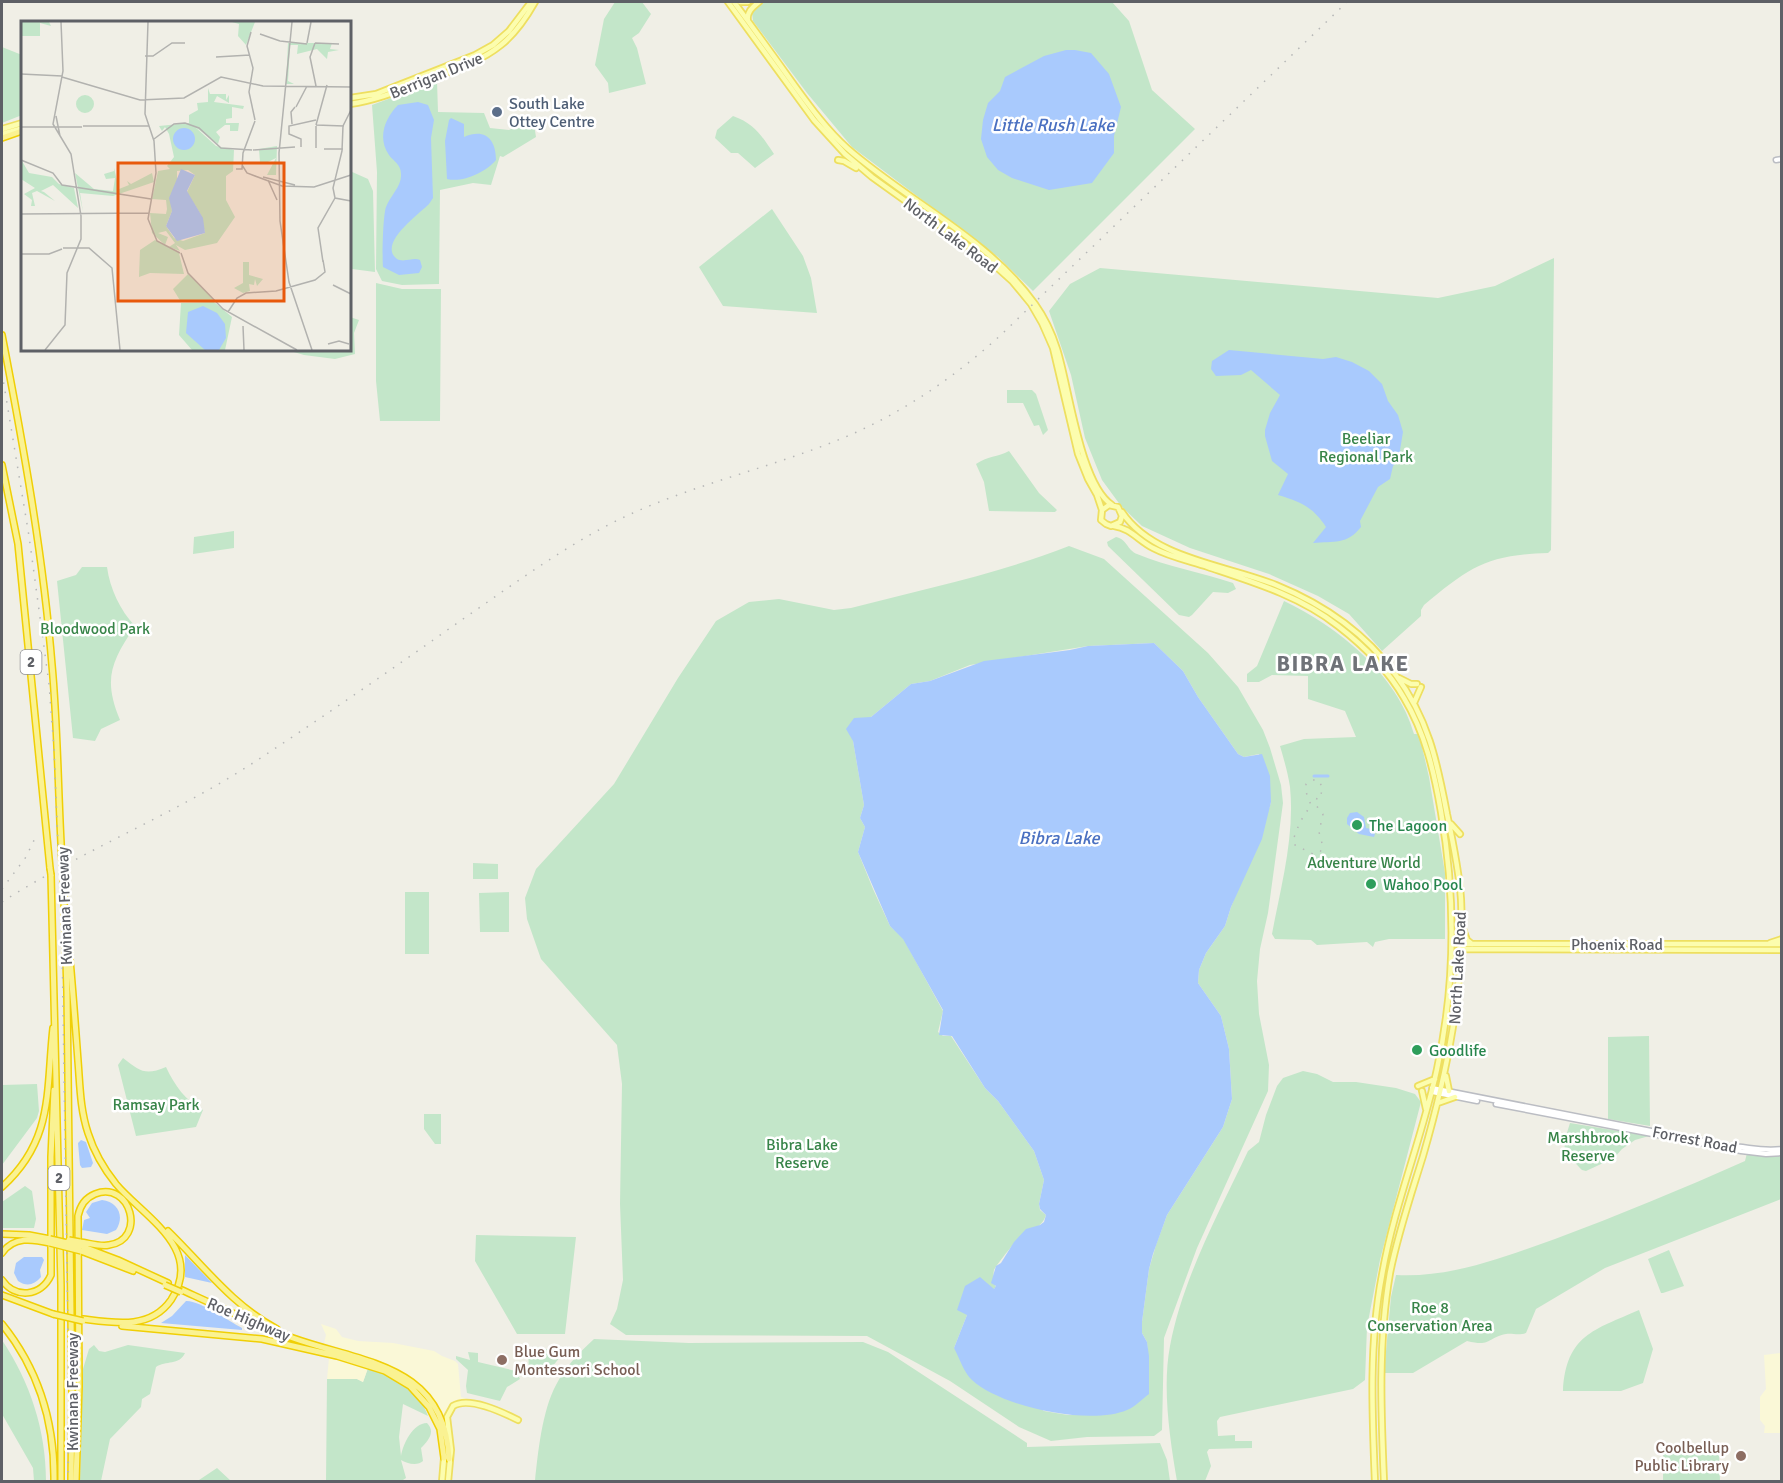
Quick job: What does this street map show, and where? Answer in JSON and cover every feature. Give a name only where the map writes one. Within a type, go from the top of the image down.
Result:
[{"type":"highway","points":[[2,136],[21,130]]},
{"type":"highway","name":"Kwinana Freeway","points":[[2,335],[33,507],[53,676],[67,992],[74,1482]]},
{"type":"highway","name":"Kwinana Freeway","points":[[2,465],[18,544],[51,875],[56,1022],[62,1403],[61,1482]]},
{"type":"highway","points":[[2,1295],[33,1307],[83,1320],[126,1323],[145,1320],[166,1306],[178,1285],[180,1266],[173,1243],[126,1194],[101,1162],[83,1117],[63,886]]},
{"type":"highway","points":[[2,1187],[28,1156],[43,1124],[49,1089],[55,1007]]},
{"type":"highway","points":[[2,1280],[14,1291],[28,1293],[46,1284],[52,1270],[51,1157],[56,1022]]},
{"type":"highway","points":[[4,1234],[50,1240],[80,1246],[107,1246],[121,1240],[129,1231],[130,1209],[114,1194],[106,1192],[86,1200],[78,1216],[79,1386],[74,1482]]},
{"type":"highway","points":[[126,1194],[157,1221],[250,1312],[280,1330],[320,1346]]},
{"type":"highway","points":[[2,1253],[8,1245],[22,1240],[50,1240]]},
{"type":"highway","name":"Roe Highway","points":[[80,1246],[118,1260],[166,1284],[265,1327],[391,1369],[416,1385],[428,1397],[440,1416],[446,1436],[447,1458]]},
{"type":"highway","points":[[182,1291],[264,1330],[337,1356]]},
{"type":"highway","name":"Roe Highway","points":[[83,1320],[134,1328],[254,1338],[337,1356],[393,1374],[416,1391],[429,1407],[437,1421],[447,1458]]},
{"type":"highway","points":[[2,1324],[24,1356],[42,1396],[52,1440],[54,1482]]},
{"type":"main road","name":"Berrigan Drive","points":[[351,98],[376,94],[478,59],[501,45],[517,29],[533,2]]},
{"type":"main road","name":"North Lake Road","points":[[728,2],[814,120],[838,147],[872,177],[992,263],[1012,281],[1032,306],[1053,348],[1078,454],[1102,510]]},
{"type":"main road","name":"North Lake Road","points":[[734,2],[819,119],[839,140],[870,168],[956,229],[1015,279],[1035,304],[1050,329],[1056,346],[1074,424],[1084,453],[1103,497],[1112,505]]},
{"type":"main road","points":[[740,2],[748,2]]},
{"type":"main road","points":[[748,21],[752,7],[759,2]]},
{"type":"main road","name":"Berrigan Drive","points":[[351,104],[378,99],[440,72]]},
{"type":"main road","points":[[2,129],[21,123]]},
{"type":"main road","points":[[838,147],[837,160],[844,161],[872,177]]},
{"type":"main road","points":[[1106,506],[1118,507],[1122,512],[1120,522],[1114,526],[1103,523],[1102,510],[1106,506]]},
{"type":"main road","name":"North Lake Road","points":[[1122,512],[1132,526],[1147,538],[1173,551],[1274,584],[1312,602],[1339,619],[1366,642],[1397,677],[1414,703],[1434,751],[1459,880],[1460,962],[1454,1026],[1445,1070],[1423,1157],[1405,1212],[1390,1277],[1380,1376],[1384,1482]]},
{"type":"main road","name":"North Lake Road","points":[[1114,526],[1126,529],[1144,543],[1162,552],[1273,589],[1310,607],[1337,625],[1380,664],[1408,705],[1420,728],[1430,756],[1449,862],[1453,946],[1445,1029],[1435,1079],[1396,1209],[1381,1277],[1372,1376],[1375,1482]]},
{"type":"main road","points":[[1397,677],[1419,686],[1414,703]]},
{"type":"main road","points":[[1449,822],[1460,834]]},
{"type":"main road","points":[[1461,924],[1467,940],[1473,944]]},
{"type":"main road","points":[[1765,944],[1782,939]]},
{"type":"main road","name":"Phoenix Road","points":[[1461,946],[1473,944],[1782,944]]},
{"type":"main road","name":"Phoenix Road","points":[[1453,946],[1488,949],[1782,950]]},
{"type":"main road","points":[[1460,962],[1466,954],[1488,949]]},
{"type":"main road","points":[[1445,1070],[1449,1091]]},
{"type":"main road","points":[[1426,1112],[1420,1088],[1435,1079]]},
{"type":"main road","name":"Forrest Road","points":[[1432,1090],[1455,1097],[1740,1151],[1766,1154],[1782,1151]]},
{"type":"main road","name":"Forrest Road","points":[[1440,1092],[1449,1091],[1727,1146],[1760,1151],[1782,1151]]},
{"type":"main road","points":[[1437,1103],[1455,1097]]},
{"type":"main road","points":[[442,1482],[451,1450],[448,1411],[455,1404],[465,1402],[499,1411],[518,1420]]},
{"type":"main road","points":[[447,1458],[448,1482]]},
{"type":"green space","points":[[615,2],[642,2],[651,14],[639,33],[632,38],[637,48],[646,84],[609,93],[608,83],[595,65],[604,19]]},
{"type":"green space","points":[[763,2],[1112,2],[1129,21],[1152,90],[1195,129],[1033,291],[998,257],[852,147],[807,93],[753,21],[752,13]]},
{"type":"green space","points":[[2,47],[21,55],[21,115],[2,123]]},
{"type":"green space","points":[[437,81],[438,112],[484,113],[490,128],[509,130],[533,118],[536,137],[503,157],[500,156],[491,185],[473,183],[440,190],[439,284],[402,285],[382,281],[376,269],[377,172],[372,105]]},
{"type":"green space","points":[[733,116],[752,127],[774,154],[755,168],[738,153],[731,153],[715,138],[717,130]]},
{"type":"green space","points":[[351,171],[368,179],[373,191],[375,272],[352,269]]},
{"type":"green space","points":[[772,209],[803,256],[811,278],[817,313],[723,306],[699,267]]},
{"type":"green space","name":"Beeliar Regional Park","points":[[1554,258],[1551,550],[1548,553],[1494,560],[1467,572],[1424,605],[1421,616],[1382,651],[1349,614],[1318,596],[1269,574],[1190,548],[1142,526],[1121,506],[1102,480],[1085,438],[1071,375],[1049,311],[1070,284],[1100,268],[1438,298],[1495,286]]},
{"type":"green space","points":[[376,283],[402,289],[441,289],[440,421],[380,421],[376,381]]},
{"type":"green space","points":[[351,317],[359,320],[354,333],[355,354],[335,359],[290,351],[351,351]]},
{"type":"green space","points":[[1007,390],[1032,390],[1036,394],[1048,430],[1043,435],[1039,425],[1034,426],[1023,403],[1007,403]]},
{"type":"green space","points":[[1009,451],[1039,493],[1057,510],[1055,512],[989,511],[984,482],[976,464]]},
{"type":"green space","points":[[234,531],[234,548],[193,554],[194,537]]},
{"type":"green space","points":[[1116,537],[1123,540],[1137,554],[1233,583],[1236,589],[1228,593],[1213,592],[1192,615],[1189,617],[1179,615],[1108,546],[1107,542]]},
{"type":"green space","name":"Bibra Lake Reserve","points":[[1069,546],[1104,559],[1208,653],[1238,687],[1263,730],[1281,785],[1283,803],[1257,981],[1259,1014],[1269,1065],[1268,1091],[1197,1248],[1164,1338],[1162,1430],[1154,1436],[1087,1437],[1051,1441],[1019,1427],[950,1381],[867,1336],[626,1335],[610,1324],[617,1309],[623,1280],[620,1204],[622,1084],[617,1045],[541,959],[527,919],[525,898],[536,869],[614,784],[678,678],[716,621],[749,602],[779,599],[834,610],[851,608],[961,580]],"holes":[[[1154,643],[1183,671],[1198,697],[1238,754],[1244,757],[1259,754],[1271,802],[1225,926],[1206,953],[1199,970],[1198,983],[1221,1016],[1229,1049],[1232,1099],[1223,1127],[1167,1215],[1156,1245],[1149,1269],[1142,1322],[1142,1333],[1147,1342],[1149,1373],[1106,1415],[1068,1415],[1044,1411],[954,1348],[967,1315],[996,1287],[994,1270],[998,1264],[1016,1241],[1038,1227],[1044,1219],[1046,1215],[1040,1210],[1039,1204],[1044,1180],[1034,1151],[998,1101],[985,1088],[951,1036],[943,1036],[938,1032],[943,1011],[903,938],[890,926],[873,889],[858,852],[865,827],[860,818],[864,805],[853,741],[871,717],[911,684],[930,681],[970,665],[1088,646]]]},
{"type":"green space","name":"Bloodwood Park","points":[[82,567],[107,567],[116,599],[135,626],[120,650],[112,671],[112,693],[120,720],[101,729],[95,741],[73,738],[57,581],[76,575]]},
{"type":"green space","name":"Adventure World","points":[[1284,601],[1324,624],[1363,655],[1394,692],[1406,712],[1414,734],[1419,734],[1429,777],[1445,873],[1445,939],[1389,939],[1375,942],[1373,947],[1367,942],[1317,945],[1311,940],[1275,939],[1272,934],[1291,824],[1290,787],[1280,746],[1304,739],[1356,737],[1345,711],[1308,699],[1308,676],[1272,675],[1259,682],[1247,682],[1247,674],[1257,666]]},
{"type":"green space","points":[[473,863],[498,864],[498,879],[473,879]]},
{"type":"green space","points":[[405,892],[429,892],[429,954],[405,954]]},
{"type":"green space","points":[[509,892],[509,932],[480,932],[479,893]]},
{"type":"green space","points":[[1649,1036],[1650,1126],[1608,1119],[1608,1037]]},
{"type":"green space","name":"Ramsay Park","points":[[123,1058],[143,1071],[148,1072],[166,1067],[181,1092],[203,1110],[196,1127],[136,1136],[118,1065]]},
{"type":"green space","points":[[1303,1071],[1317,1074],[1333,1082],[1356,1082],[1396,1088],[1415,1094],[1421,1102],[1380,1260],[1367,1327],[1365,1380],[1353,1389],[1220,1417],[1217,1421],[1218,1436],[1235,1435],[1235,1441],[1252,1441],[1252,1448],[1209,1449],[1207,1452],[1211,1466],[1205,1481],[1177,1481],[1167,1396],[1168,1362],[1176,1320],[1203,1246],[1248,1151],[1259,1142],[1277,1086],[1283,1078]]},
{"type":"green space","points":[[37,1084],[39,1111],[37,1118],[2,1165],[2,1085]]},
{"type":"green space","points":[[424,1114],[441,1114],[441,1144],[435,1144],[424,1129]]},
{"type":"green space","name":"Marshbrook Reserve","points":[[1570,1123],[1649,1136],[1635,1140],[1614,1158],[1586,1171],[1582,1170],[1565,1149],[1565,1139]]},
{"type":"green space","name":"Roe 8 Conservation Area","points":[[1747,1153],[1781,1154],[1781,1199],[1605,1268],[1536,1309],[1526,1333],[1506,1334],[1481,1343],[1467,1341],[1413,1373],[1384,1373],[1391,1297],[1396,1275],[1457,1270],[1517,1253],[1603,1221],[1745,1161]]},
{"type":"green space","points":[[25,1186],[32,1191],[36,1219],[34,1228],[2,1228],[2,1202]]},
{"type":"green space","points":[[476,1235],[576,1237],[565,1334],[517,1334],[475,1261]]},
{"type":"green space","points":[[1669,1250],[1684,1286],[1661,1293],[1648,1259]]},
{"type":"green space","points":[[1639,1310],[1653,1349],[1643,1383],[1621,1391],[1563,1391],[1565,1372],[1576,1346],[1596,1330]]},
{"type":"green space","points":[[594,1339],[689,1343],[863,1342],[888,1352],[1027,1443],[1027,1447],[1160,1443],[1167,1460],[1170,1481],[535,1481],[541,1432],[551,1395],[568,1366]]},
{"type":"green space","points":[[2,1340],[21,1373],[34,1407],[43,1443],[46,1481],[34,1481],[33,1468],[2,1414]]},
{"type":"green space","points":[[94,1345],[99,1351],[105,1352],[128,1345],[185,1353],[179,1360],[156,1367],[150,1394],[142,1399],[141,1407],[110,1439],[101,1481],[80,1481],[83,1369],[89,1349]]},
{"type":"green space","points":[[528,1347],[560,1349],[560,1357],[545,1376],[529,1372]]},
{"type":"green space","points":[[468,1352],[478,1353],[478,1362],[520,1372],[517,1373],[520,1379],[507,1387],[500,1401],[467,1393],[468,1370],[456,1359],[456,1356],[470,1360]]},
{"type":"green space","points":[[368,1368],[404,1384],[424,1406],[428,1416],[403,1404],[399,1437],[401,1456],[406,1440],[413,1430],[422,1424],[427,1423],[430,1426],[431,1433],[421,1448],[423,1461],[412,1464],[401,1460],[406,1478],[400,1482],[326,1482],[327,1379],[357,1379],[363,1382]]},
{"type":"green space","points":[[1666,1447],[1716,1449],[1719,1453],[1720,1481],[1663,1481],[1663,1450]]},
{"type":"green space","points":[[217,1468],[231,1481],[198,1481],[199,1480]]},
{"type":"sand","points":[[321,1324],[336,1329],[342,1337],[358,1341],[393,1343],[434,1351],[458,1364],[461,1397],[511,1411],[511,1413],[461,1401],[456,1403],[445,1420],[422,1387],[409,1376],[378,1360],[324,1343],[326,1335]]},
{"type":"sand","points":[[1781,1353],[1781,1433],[1764,1433],[1765,1426],[1760,1420],[1760,1397],[1766,1389],[1764,1355]]},
{"type":"sand","points":[[329,1358],[368,1368],[363,1382],[357,1379],[327,1379]]},
{"type":"water","name":"Little Rush Lake","points":[[1066,50],[1091,53],[1109,74],[1121,107],[1114,136],[1114,153],[1092,183],[1049,190],[1012,178],[998,170],[987,157],[981,139],[983,120],[988,103],[1000,91],[1005,77],[1044,56]]},
{"type":"water","points":[[418,102],[428,105],[434,120],[431,138],[433,198],[402,230],[392,245],[392,253],[397,259],[420,260],[422,267],[419,273],[399,275],[383,267],[385,211],[400,183],[401,171],[385,149],[383,135],[389,116],[398,105]]},
{"type":"water","points":[[451,118],[464,124],[464,137],[483,135],[494,146],[496,160],[474,176],[447,179],[445,141]]},
{"type":"water","points":[[1229,350],[1323,359],[1336,357],[1369,371],[1382,384],[1388,401],[1398,415],[1403,432],[1400,450],[1402,457],[1393,466],[1390,479],[1378,487],[1360,521],[1361,527],[1351,537],[1340,541],[1313,543],[1326,527],[1321,520],[1306,506],[1278,495],[1288,474],[1272,461],[1265,430],[1270,413],[1280,395],[1251,370],[1241,375],[1216,376],[1211,369],[1212,361]]},
{"type":"water","name":"Bibra Lake","points":[[1154,643],[1183,671],[1198,697],[1238,754],[1244,757],[1262,754],[1270,776],[1271,802],[1262,839],[1231,907],[1225,926],[1206,953],[1199,970],[1198,983],[1221,1016],[1229,1049],[1232,1099],[1223,1127],[1167,1215],[1153,1254],[1142,1322],[1142,1333],[1147,1342],[1149,1356],[1149,1394],[1130,1409],[1111,1414],[1069,1415],[1024,1406],[985,1390],[969,1377],[954,1348],[967,1315],[957,1310],[965,1286],[980,1277],[994,1289],[996,1286],[991,1283],[996,1266],[1001,1263],[1014,1242],[1026,1229],[1044,1222],[1046,1215],[1040,1209],[1039,1204],[1044,1180],[1034,1151],[998,1101],[985,1088],[952,1036],[939,1035],[943,1010],[903,939],[890,926],[858,852],[865,827],[860,818],[864,805],[853,741],[846,729],[854,718],[871,717],[911,684],[930,681],[984,661],[1088,646]]},
{"type":"water","name":"The Lagoon","points":[[1357,812],[1364,817],[1366,828],[1371,829],[1375,834],[1374,837],[1359,834],[1347,824],[1350,813]]},
{"type":"water","points":[[81,1140],[86,1142],[93,1163],[91,1167],[82,1168],[80,1165],[78,1143]]},
{"type":"water","points":[[108,1201],[118,1210],[120,1220],[116,1230],[107,1234],[82,1230],[84,1220],[90,1218],[86,1212],[92,1203]]},
{"type":"water","points":[[185,1255],[212,1283],[185,1277]]},
{"type":"water","points":[[24,1257],[42,1257],[44,1260],[40,1270],[41,1277],[36,1282],[24,1284],[18,1281],[14,1273],[16,1263]]},
{"type":"water","points":[[186,1301],[206,1307],[242,1330],[161,1323],[172,1316]]},
{"type":"waterway","points":[[1314,776],[1328,776]]},
{"type":"railway","points":[[2,902],[64,865],[194,798],[256,761],[535,569],[591,534],[668,498],[790,458],[850,435],[892,414],[931,390],[1004,332],[1347,2]]},
{"type":"railway","points":[[2,373],[29,536],[49,684],[54,749],[62,940],[69,1400],[68,1482]]},
{"type":"railway","points":[[1317,798],[1315,804],[1323,814],[1319,832],[1323,847],[1320,852],[1313,854],[1295,845],[1293,840],[1300,822],[1311,805],[1306,792],[1306,784],[1312,780],[1318,780],[1323,788],[1321,794]]},
{"type":"railway","points":[[2,889],[26,857],[37,834]]},
{"type":"place","name":"South Lake Ottey Centre","points":[[497,112]]},
{"type":"place","name":"The Lagoon","points":[[1357,825]]},
{"type":"place","name":"Wahoo Pool","points":[[1371,884]]},
{"type":"place","name":"Goodlife","points":[[1417,1050]]},
{"type":"place","name":"Blue Gum Montessori School","points":[[502,1360]]},
{"type":"place","name":"Coolbellup Public Library","points":[[1741,1456]]},
{"type":"district","name":"BIBRA LAKE","points":[[1343,663]]}]
